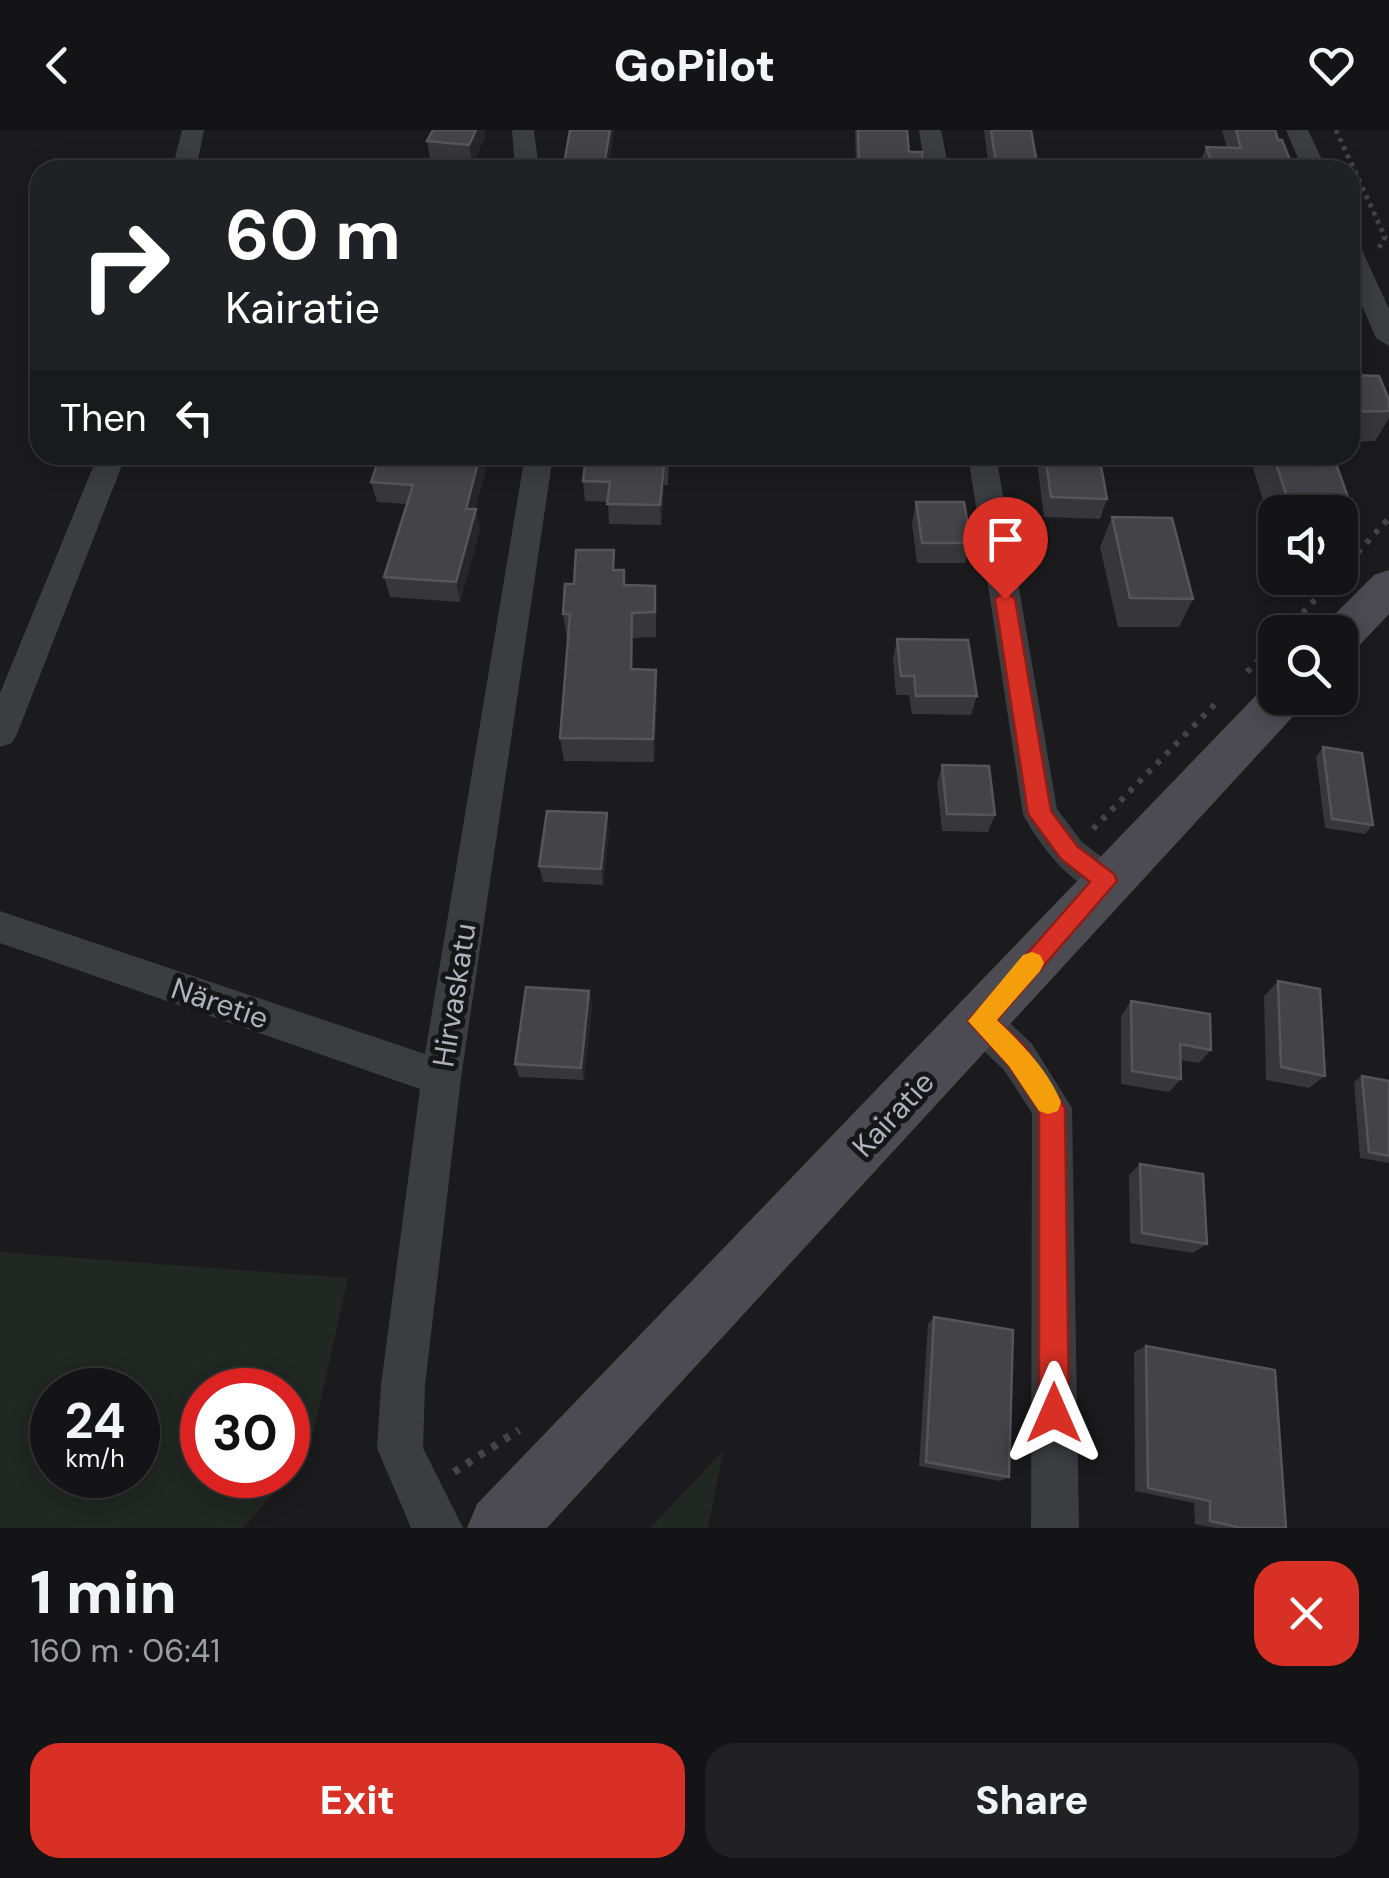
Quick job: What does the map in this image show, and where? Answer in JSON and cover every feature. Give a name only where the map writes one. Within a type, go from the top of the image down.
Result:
[{"type":"main road","points":[[1358,618],[1389,586]]},
{"type":"main road","name":"Kairatie","points":[[501,1528],[1266,715]]},
{"type":"street","points":[[186,160],[194,130]]},
{"type":"street","points":[[523,130],[526,160]]},
{"type":"street","points":[[930,130],[934,160]]},
{"type":"street","points":[[1298,130],[1311,160]]},
{"type":"street","points":[[1360,273],[1389,338]]},
{"type":"street","points":[[0,734],[108,465]]},
{"type":"street","name":"Hirvaskatu","points":[[439,1528],[422,1502],[400,1448],[403,1385],[441,1078],[537,465]]},
{"type":"street","points":[[984,465],[1040,814],[1069,852],[1106,881]]},
{"type":"street","name":"Näretie","points":[[0,927],[441,1078]]},
{"type":"street","points":[[980,1021],[1018,1057],[1052,1108],[1055,1528]]},
{"type":"path","points":[[1336,130],[1350,160]]},
{"type":"path","points":[[1360,182],[1385,236],[1378,252]]},
{"type":"path","points":[[1358,553],[1389,518]]},
{"type":"path","points":[[1302,615],[1320,595]]},
{"type":"shaded area","points":[[0,1252],[348,1278],[310,1449],[310,1368],[180,1368],[180,1498],[269,1498],[243,1528],[0,1528]]},
{"type":"shaded area","points":[[723,1451],[708,1528],[650,1528]]},
{"type":"building","points":[[433,130],[476,130],[469,145],[427,141]]},
{"type":"building","points":[[570,130],[610,130],[605,160],[565,160]]},
{"type":"building","points":[[858,130],[907,130],[909,152],[922,152],[922,160],[859,160]]},
{"type":"building","points":[[991,130],[1031,130],[1036,160],[996,160]]},
{"type":"building","points":[[1236,130],[1275,130],[1290,160],[1211,160],[1206,147],[1241,148]]},
{"type":"building","points":[[1360,375],[1379,376],[1389,400],[1389,411],[1360,412]]},
{"type":"building","points":[[377,465],[477,465],[466,509],[476,509],[456,582],[384,577],[413,485],[371,482]]},
{"type":"building","points":[[585,465],[664,465],[660,505],[607,504],[610,482],[583,481]]},
{"type":"building","points":[[1046,465],[1101,465],[1107,499],[1051,497]]},
{"type":"building","points":[[1276,465],[1337,465],[1347,495],[1286,495]]},
{"type":"building","points":[[916,502],[964,502],[971,543],[922,543]]},
{"type":"building","points":[[1112,517],[1172,518],[1193,599],[1130,598]]},
{"type":"building","points":[[576,550],[614,550],[613,570],[624,570],[624,585],[655,586],[655,612],[632,613],[631,669],[656,670],[653,739],[560,738],[570,614],[563,614],[565,584],[574,584]]},
{"type":"building","points":[[897,639],[968,640],[977,696],[916,696],[914,676],[901,676]]},
{"type":"building","points":[[1323,747],[1362,753],[1373,825],[1332,819]]},
{"type":"building","points":[[942,765],[989,766],[995,815],[947,814]]},
{"type":"building","points":[[547,811],[607,813],[601,869],[539,866]]},
{"type":"building","points":[[1278,981],[1320,989],[1325,1076],[1281,1067]]},
{"type":"building","points":[[526,987],[589,991],[581,1068],[515,1064]]},
{"type":"building","points":[[1131,1001],[1210,1014],[1211,1050],[1180,1044],[1181,1079],[1132,1071]]},
{"type":"building","points":[[1362,1076],[1389,1081],[1389,1156],[1369,1152]]},
{"type":"building","points":[[1140,1164],[1203,1174],[1207,1244],[1142,1233]]},
{"type":"building","points":[[934,1317],[1013,1330],[1009,1477],[926,1462]]},
{"type":"building","points":[[1146,1346],[1275,1370],[1286,1528],[1242,1528],[1210,1521],[1210,1501],[1148,1488]]},
{"type":"slow traffic","points":[[1032,963],[980,1021],[1018,1057],[1048,1102]]},
{"type":"route","points":[[1005,599],[1040,814],[1069,852],[1106,881],[980,1021],[1018,1057],[1052,1108],[1054,1413]]}]
